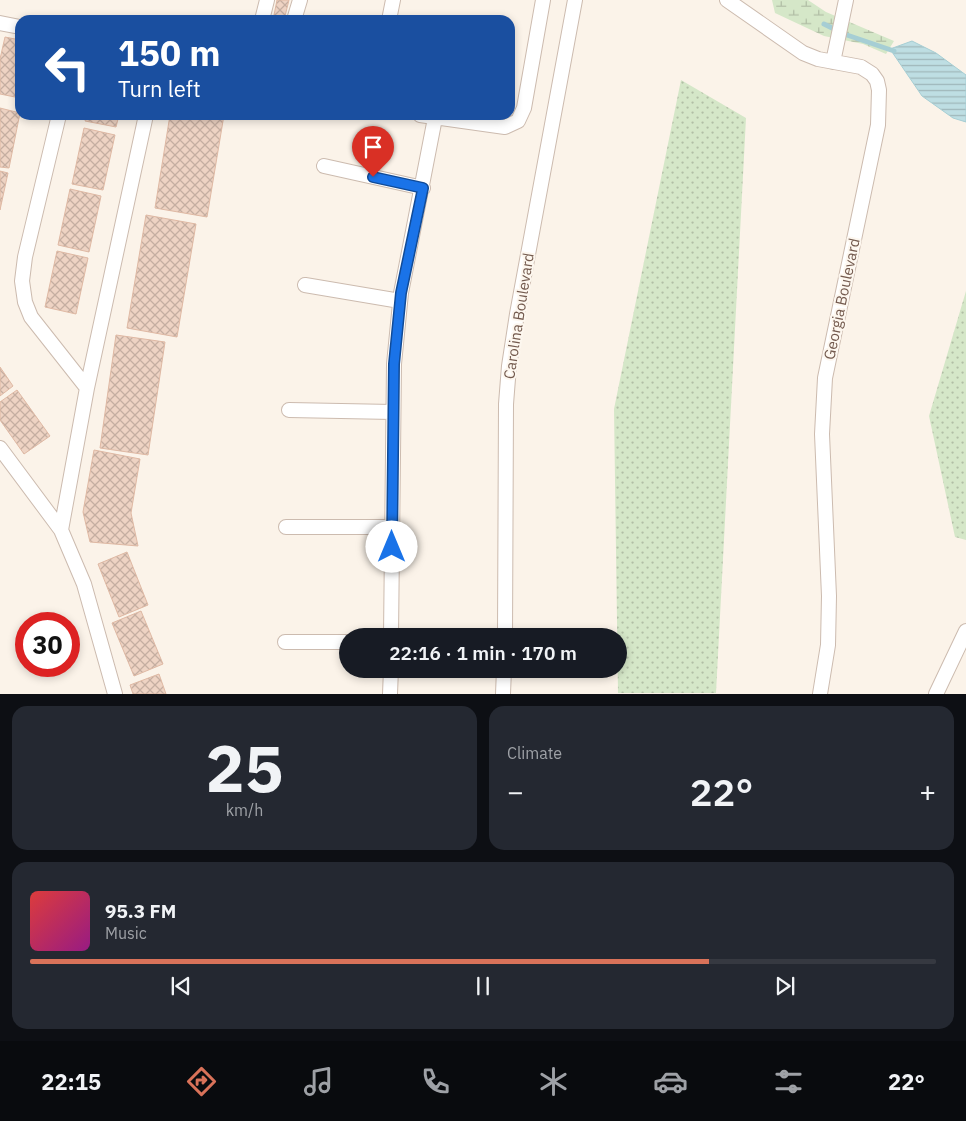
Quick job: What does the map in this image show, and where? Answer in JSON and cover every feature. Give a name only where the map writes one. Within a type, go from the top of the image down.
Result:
[{"type":"street","points":[[263,15],[267,0]]},
{"type":"street","points":[[296,15],[300,0]]},
{"type":"street","points":[[390,15],[393,0]]},
{"type":"street","points":[[451,120],[505,127],[518,121],[524,108],[542,0]]},
{"type":"street","name":"Carolina Boulevard","points":[[505,628],[506,404],[509,366],[544,162],[575,0]]},
{"type":"street","name":"Georgia Boulevard","points":[[726,0],[803,52],[818,59],[860,67],[872,74],[877,81],[880,101],[878,125],[825,378],[822,434],[829,616],[828,645],[820,694]]},
{"type":"street","points":[[833,62],[846,1]]},
{"type":"street","points":[[0,23],[15,26]]},
{"type":"street","points":[[58,120],[25,257],[22,281],[25,302],[31,316],[87,388]]},
{"type":"street","points":[[61,530],[87,388],[145,120]]},
{"type":"street","points":[[391,628],[394,364],[400,301],[435,120]]},
{"type":"street","points":[[324,166],[423,188]]},
{"type":"street","points":[[305,285],[400,301]]},
{"type":"street","points":[[288,410],[393,412]]},
{"type":"street","points":[[0,448],[61,530],[84,584],[114,694]]},
{"type":"street","points":[[286,527],[392,527]]},
{"type":"street","points":[[936,694],[966,631]]},
{"type":"street","points":[[286,642],[339,642]]},
{"type":"street","points":[[390,694],[391,678]]},
{"type":"street","points":[[503,694],[504,678]]},
{"type":"green space","points":[[772,0],[808,0],[826,12],[894,41],[886,54],[863,44],[824,36],[775,13]]},
{"type":"green space","points":[[681,80],[746,118],[716,693],[618,693],[618,678],[627,678],[627,628],[617,628],[614,409]]},
{"type":"green space","points":[[966,291],[966,540],[955,537],[929,416]]},
{"type":"water","points":[[912,41],[936,53],[966,75],[966,122],[953,118],[922,96],[890,49]]},
{"type":"building","points":[[277,0],[289,0],[285,15],[274,15]]},
{"type":"building","points":[[5,37],[15,39],[15,97],[0,94],[0,59]]},
{"type":"building","points":[[0,108],[15,112],[15,120],[19,120],[9,168],[0,167]]},
{"type":"building","points":[[85,120],[118,120],[116,127]]},
{"type":"building","points":[[169,120],[223,120],[207,217],[155,208]]},
{"type":"building","points":[[84,128],[115,135],[103,190],[72,184]]},
{"type":"building","points":[[0,171],[8,173],[0,210]]},
{"type":"building","points":[[70,189],[101,196],[89,252],[58,245]]},
{"type":"building","points":[[146,215],[196,224],[177,337],[127,328]]},
{"type":"building","points":[[57,251],[88,258],[76,314],[45,307]]},
{"type":"building","points":[[116,335],[165,342],[148,455],[100,448]]},
{"type":"building","points":[[0,367],[13,386],[0,396]]},
{"type":"building","points":[[17,390],[50,436],[24,454],[0,420],[0,402]]},
{"type":"building","points":[[94,450],[140,459],[131,513],[138,546],[90,542],[83,512]]},
{"type":"building","points":[[127,552],[148,605],[119,617],[98,564]]},
{"type":"building","points":[[141,611],[163,664],[134,676],[112,623]]},
{"type":"building","points":[[159,674],[166,694],[133,694],[130,685]]},
{"type":"waterway","points":[[824,24],[844,34],[894,51]]},
{"type":"route","points":[[373,177],[423,188],[401,293],[394,364],[392,547]]}]
